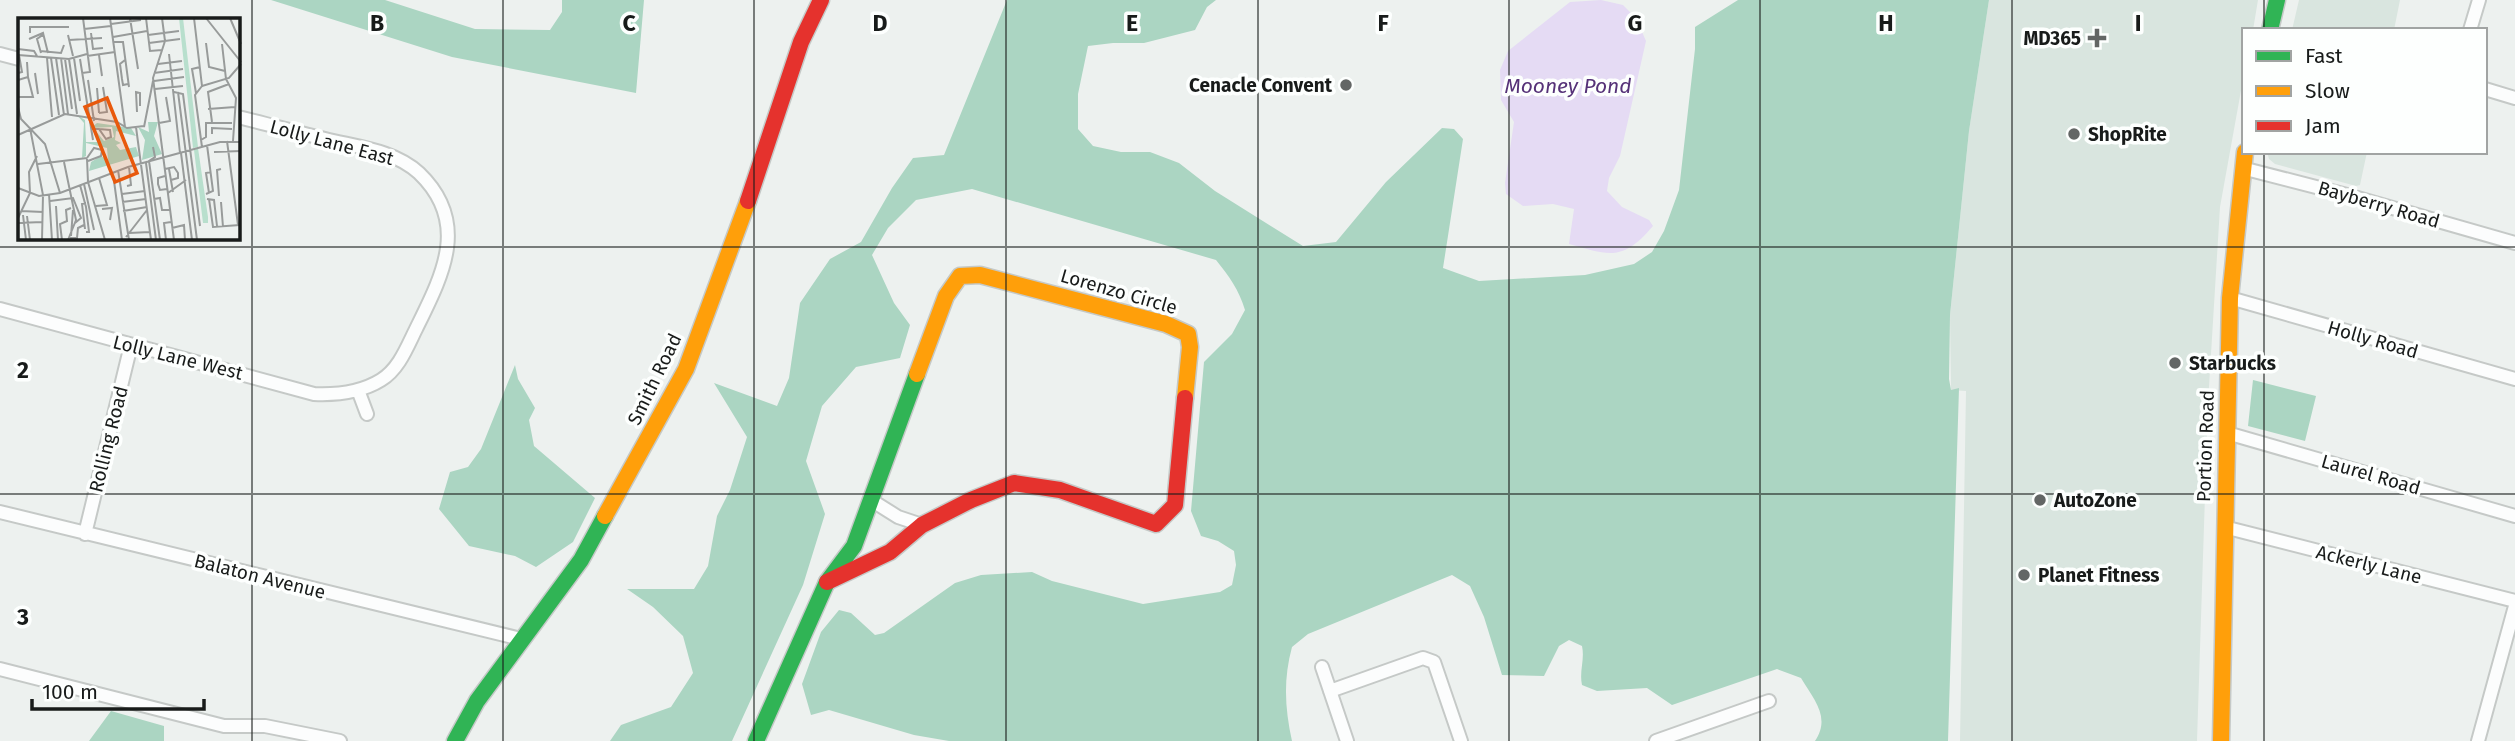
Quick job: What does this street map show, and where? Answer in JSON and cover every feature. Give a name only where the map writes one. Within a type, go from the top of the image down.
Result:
[{"type":"street","name":"Smith Road","points":[[455,741],[477,701],[581,560],[686,369],[728,259],[801,42],[821,0]]},
{"type":"street","points":[[2270,28],[2277,0]]},
{"type":"street","points":[[2471,28],[2479,0]]},
{"type":"street","points":[[0,54],[18,59]]},
{"type":"street","points":[[2487,90],[2515,97]]},
{"type":"street","name":"Lolly Lane East","points":[[240,117],[380,152],[403,161],[421,176],[436,196],[446,217],[447,250],[442,275],[404,354],[393,370],[380,381],[358,390]]},
{"type":"street","name":"Bayberry Road","points":[[2243,160],[2347,195],[2515,243]]},
{"type":"street","name":"Portion Road","points":[[2221,741],[2230,298],[2243,160]]},
{"type":"street","name":"Lorenzo Circle","points":[[757,741],[827,582],[854,546],[946,296],[960,276],[981,275],[1166,324],[1188,334],[1190,347],[1175,505],[1156,524],[1060,490],[1014,483],[971,500],[922,525],[890,552],[827,582]]},
{"type":"street","name":"Holly Road","points":[[2230,298],[2515,379]]},
{"type":"street","name":"Lolly Lane West","points":[[0,309],[314,394],[336,395],[358,390]]},
{"type":"street","name":"Rolling Road","points":[[85,534],[131,345]]},
{"type":"street","points":[[358,390],[367,414]]},
{"type":"street","name":"Laurel Road","points":[[2227,433],[2515,516]]},
{"type":"street","points":[[871,500],[898,517],[922,525]]},
{"type":"street","name":"Balaton Avenue","points":[[0,512],[521,639]]},
{"type":"street","name":"Ackerly Lane","points":[[2224,527],[2515,603]]},
{"type":"street","points":[[2478,741],[2515,603]]},
{"type":"street","points":[[1330,691],[1423,658],[1434,662],[1461,741]]},
{"type":"street","points":[[1322,667],[1347,741]]},
{"type":"street","points":[[0,669],[223,726],[265,726],[340,741]]},
{"type":"street","points":[[1657,741],[1769,701]]},
{"type":"shaded area","points":[[1989,0],[2258,0],[2253,28],[2242,28],[2242,85],[2220,207],[2208,403],[2197,741],[1960,741],[1966,391],[1951,390],[1950,315],[1969,131]]},
{"type":"shaded area","points":[[2299,0],[2400,0],[2394,28],[2292,28]]},
{"type":"shaded area","points":[[2268,154],[2367,154],[2360,185],[2356,186],[2275,164]]},
{"type":"green space","points":[[271,0],[385,0],[475,29],[550,30],[562,12],[562,0],[644,0],[636,93],[452,57]]},
{"type":"green space","points":[[1007,0],[1216,0],[1207,7],[1195,30],[1144,43],[1088,46],[1078,94],[1078,129],[1093,146],[1121,152],[1150,152],[1179,163],[1215,191],[1303,246],[1336,242],[1386,182],[1442,128],[1454,129],[1463,139],[1443,268],[1479,281],[1585,275],[1634,264],[1652,252],[1664,231],[1679,190],[1695,49],[1695,27],[1738,0],[1989,0],[1969,131],[1950,315],[1949,379],[1951,390],[1959,388],[1948,741],[1815,741],[1820,732],[1821,716],[1815,701],[1801,678],[1777,669],[1672,705],[1647,688],[1597,691],[1582,685],[1582,646],[1569,640],[1559,646],[1544,676],[1502,675],[1484,617],[1470,586],[1452,575],[1308,634],[1292,647],[1286,694],[1292,741],[949,741],[914,735],[829,710],[811,715],[802,684],[821,632],[839,610],[851,613],[875,635],[884,633],[955,583],[981,575],[1032,572],[1052,581],[1143,604],[1220,592],[1232,585],[1236,565],[1234,551],[1218,541],[1201,536],[1191,511],[1204,362],[1232,334],[1245,310],[1229,278],[1216,260],[972,189],[916,200],[888,228],[872,255],[894,303],[910,325],[900,358],[856,367],[822,406],[806,461],[825,514],[803,585],[732,741],[610,741],[621,725],[671,707],[693,673],[683,636],[653,607],[627,589],[694,589],[708,566],[717,516],[730,490],[747,437],[714,383],[777,406],[789,378],[800,303],[830,259],[861,242],[913,158],[944,155]]},
{"type":"green space","points":[[515,365],[518,379],[535,408],[529,420],[534,446],[595,498],[573,542],[536,567],[515,556],[469,546],[439,509],[450,472],[468,467],[481,449]]},
{"type":"green space","points":[[2253,380],[2316,396],[2305,441],[2248,426]]},
{"type":"green space","points":[[111,711],[164,726],[164,741],[89,741]]},
{"type":"water","name":"Mooney Pond","points":[[1601,0],[1623,5],[1636,18],[1646,41],[1620,156],[1609,178],[1607,191],[1622,207],[1649,220],[1653,226],[1633,245],[1616,253],[1569,244],[1574,209],[1553,204],[1523,206],[1506,194],[1505,183],[1514,122],[1501,100],[1500,70],[1508,51],[1570,2]]},
{"type":"traffic: fast","points":[[2270,28],[2277,0]]},
{"type":"traffic: fast","points":[[756,741],[827,582],[854,546],[917,374]]},
{"type":"traffic: fast","points":[[455,741],[477,701],[581,560],[605,516]]},
{"type":"traffic: slow","points":[[2221,741],[2230,298],[2245,154]]},
{"type":"traffic: slow","points":[[605,516],[686,369],[748,201]]},
{"type":"traffic: slow","points":[[917,374],[946,296],[960,276],[980,275],[1166,324],[1188,334],[1190,347],[1185,398]]},
{"type":"traffic: jam","points":[[748,201],[801,42],[821,0]]},
{"type":"traffic: jam","points":[[827,582],[890,552],[922,525],[971,500],[1014,483],[1060,490],[1156,524],[1175,505],[1185,398]]},
{"type":"place","name":"MD365","points":[[2097,38]]},
{"type":"place","name":"Cenacle Convent","points":[[1346,85]]},
{"type":"place","name":"ShopRite","points":[[2074,134]]},
{"type":"place","name":"Starbucks","points":[[2175,363]]},
{"type":"place","name":"AutoZone","points":[[2040,500]]},
{"type":"place","name":"Planet Fitness","points":[[2024,575]]}]
